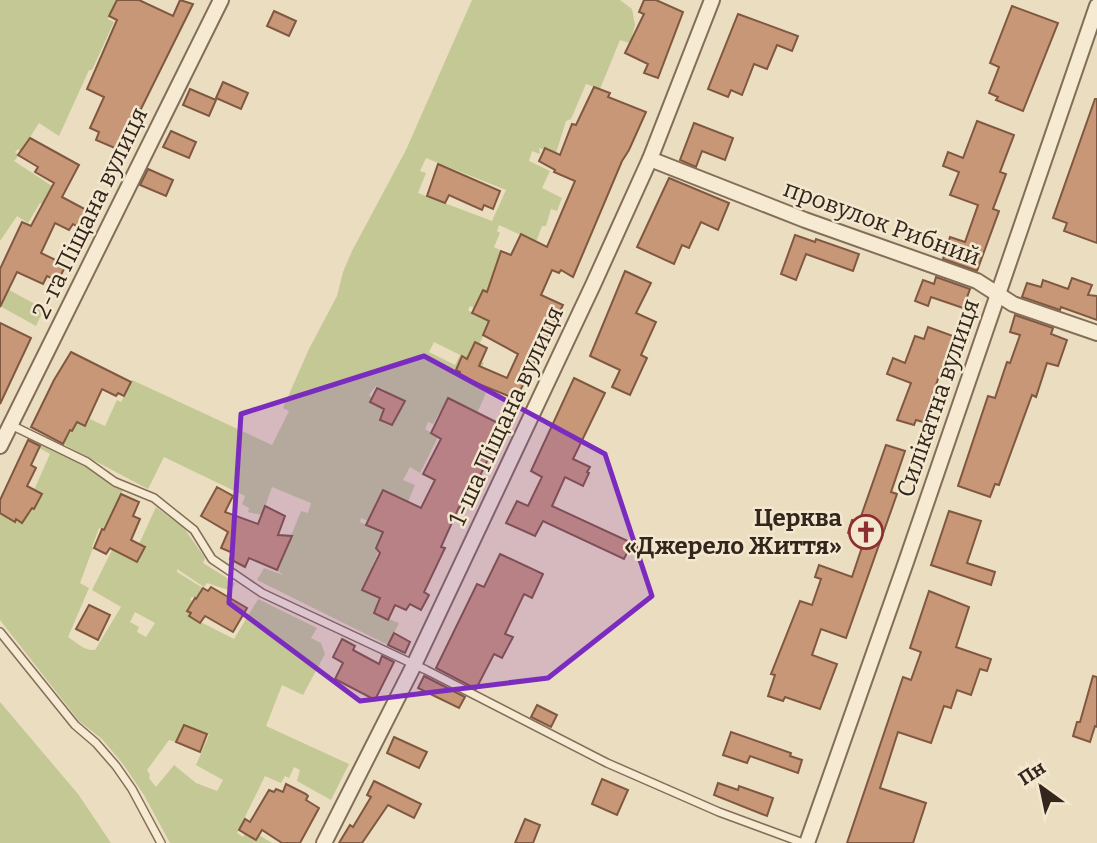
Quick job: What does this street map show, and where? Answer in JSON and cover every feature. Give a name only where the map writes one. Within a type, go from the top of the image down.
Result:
[{"type":"street","name":"2-га Піщана вулиця","points":[[0,446],[221,0]]},
{"type":"street","name":"1-ша Піщана вулиця","points":[[324,843],[414,665],[650,159],[712,0]]},
{"type":"street","name":"Силікатна вулиця","points":[[805,843],[906,562],[1097,6]]},
{"type":"street","name":"провулок Рибний","points":[[650,159],[806,220],[977,281],[1013,304],[1097,332]]},
{"type":"lane","points":[[11,425],[87,462],[115,482],[154,498],[194,530],[212,559],[262,593],[414,665],[607,763],[719,812],[805,843]]},
{"type":"lane","points":[[0,632],[75,725],[96,743],[116,766],[132,789],[161,843]]},
{"type":"highlighted area","points":[[424,356],[605,454],[652,596],[548,678],[360,701],[229,603],[241,414]]},
{"type":"green space","points":[[0,0],[116,0],[108,19],[114,22],[59,136],[39,123],[21,151],[18,149],[15,152],[19,155],[14,161],[52,186],[28,223],[17,216],[0,241]]},
{"type":"green space","points":[[472,0],[620,0],[632,9],[635,25],[630,43],[620,40],[600,89],[586,84],[571,119],[566,121],[556,153],[539,148],[540,154],[532,151],[529,161],[550,171],[542,188],[562,198],[557,211],[551,209],[546,226],[542,226],[536,242],[499,225],[497,231],[500,233],[494,247],[504,252],[490,293],[483,290],[474,308],[470,306],[468,310],[472,313],[475,309],[473,315],[490,322],[479,345],[474,343],[469,355],[484,363],[482,367],[461,358],[455,373],[486,393],[477,413],[448,398],[433,424],[428,422],[425,429],[438,437],[420,473],[410,467],[403,480],[415,485],[408,502],[383,490],[375,507],[377,525],[361,518],[360,522],[386,533],[376,548],[378,552],[372,567],[382,571],[362,589],[380,599],[374,613],[399,623],[388,645],[257,580],[264,568],[283,575],[277,570],[301,511],[308,513],[311,503],[272,487],[262,515],[248,512],[249,508],[242,504],[245,496],[164,457],[148,489],[63,444],[82,414],[82,424],[86,426],[90,419],[105,426],[117,400],[121,402],[132,380],[272,445],[289,411],[283,408],[309,349],[337,296],[352,251],[406,150]],"holes":[[[426,158],[506,190],[492,221],[418,193],[426,173],[420,171]],[[434,342],[460,355],[455,365],[429,352]],[[376,386],[385,390],[382,398],[405,401],[392,425],[380,420],[384,409],[370,402],[372,398],[369,395]]]},
{"type":"green space","points":[[0,285],[44,309],[36,326],[0,306]]},
{"type":"green space","points":[[29,436],[72,458],[123,490],[104,530],[99,528],[80,583],[89,588],[68,637],[80,646],[95,650],[121,607],[92,590],[113,548],[137,561],[145,547],[139,544],[156,507],[184,528],[205,558],[203,563],[235,583],[231,591],[207,583],[204,587],[177,569],[177,572],[203,588],[196,599],[190,599],[193,602],[187,611],[191,613],[189,616],[234,639],[258,599],[317,628],[311,638],[321,643],[325,654],[303,695],[282,685],[266,726],[349,764],[331,800],[297,781],[300,770],[294,767],[289,778],[285,776],[281,783],[265,776],[237,833],[243,837],[247,830],[256,840],[259,835],[272,843],[170,843],[144,795],[123,764],[102,739],[79,721],[0,620],[0,513],[23,523],[28,514],[25,505],[34,509],[41,494],[34,490],[50,454],[27,441]],"holes":[[[135,612],[155,623],[146,637],[137,632],[139,627],[130,622]],[[184,725],[209,735],[196,765],[223,780],[217,791],[196,783],[174,765],[156,787],[149,778],[147,770],[169,740],[176,742]]]},
{"type":"green space","points":[[0,702],[78,794],[111,843],[0,843]]},
{"type":"building","points":[[117,0],[139,0],[173,16],[180,0],[193,4],[137,117],[132,115],[117,149],[96,140],[99,132],[90,128],[104,97],[87,89],[117,20],[109,16]]},
{"type":"building","points":[[644,0],[656,0],[683,12],[658,78],[644,73],[648,64],[625,53],[644,14],[639,12]]},
{"type":"building","points":[[1012,6],[1058,23],[1023,111],[996,100],[998,97],[989,93],[999,67],[990,63]]},
{"type":"building","points":[[274,11],[296,21],[289,36],[267,26]]},
{"type":"building","points":[[738,14],[798,36],[792,51],[777,45],[767,69],[754,64],[742,95],[731,90],[728,97],[708,89]]},
{"type":"building","points":[[223,82],[248,93],[241,109],[216,98]]},
{"type":"building","points":[[594,87],[610,93],[608,97],[646,112],[622,161],[573,277],[561,270],[559,273],[552,270],[541,295],[563,305],[516,399],[459,376],[460,372],[456,370],[462,356],[467,359],[475,342],[487,348],[479,366],[507,378],[518,354],[483,335],[489,321],[472,313],[483,290],[487,292],[501,251],[511,255],[521,234],[547,247],[575,181],[554,172],[555,170],[539,161],[545,148],[560,155],[572,124],[576,125]]},
{"type":"building","points":[[190,89],[216,100],[209,116],[183,105]]},
{"type":"building","points":[[1095,99],[1097,243],[1064,231],[1067,223],[1053,218]]},
{"type":"building","points":[[977,121],[1014,135],[1000,172],[1006,174],[993,209],[999,211],[977,271],[943,259],[950,237],[965,242],[978,205],[950,195],[959,172],[943,166],[948,152],[963,158]]},
{"type":"building","points":[[694,123],[733,138],[725,160],[702,151],[696,167],[680,160]]},
{"type":"building","points":[[171,131],[196,142],[189,158],[163,147]]},
{"type":"building","points":[[30,138],[79,165],[62,197],[92,213],[83,230],[73,224],[69,230],[55,223],[41,253],[66,265],[58,281],[47,276],[43,284],[17,272],[0,307],[0,269],[22,222],[31,226],[54,183],[35,172],[38,167],[18,155]]},
{"type":"building","points":[[438,164],[500,191],[493,209],[484,205],[482,210],[449,195],[445,203],[427,196]]},
{"type":"building","points":[[148,169],[173,180],[166,196],[140,185]]},
{"type":"building","points":[[669,178],[729,203],[718,230],[701,222],[689,248],[682,245],[674,264],[637,247]]},
{"type":"building","points":[[795,235],[815,242],[816,239],[859,254],[853,271],[806,254],[796,280],[781,274]]},
{"type":"building","points":[[625,271],[651,283],[636,313],[656,322],[641,355],[647,358],[630,395],[612,387],[620,370],[590,356]]},
{"type":"building","points":[[936,277],[970,289],[963,308],[931,297],[928,306],[915,301],[923,280],[934,284]]},
{"type":"building","points":[[1072,278],[1092,285],[1088,295],[1097,296],[1097,320],[1022,297],[1027,283],[1041,287],[1043,280],[1068,289]]},
{"type":"building","points":[[1015,315],[1053,328],[1051,334],[1067,340],[1058,366],[1047,363],[1036,397],[1032,395],[999,485],[995,484],[990,497],[958,486],[988,396],[995,398],[1007,362],[1010,363],[1020,335],[1010,332]]},
{"type":"building","points":[[0,323],[31,338],[0,404]]},
{"type":"building","points":[[928,327],[953,336],[923,422],[916,420],[914,425],[897,420],[911,383],[887,374],[893,358],[905,363],[915,336],[924,339]]},
{"type":"building","points":[[71,352],[131,382],[124,396],[118,393],[116,396],[102,389],[85,426],[77,422],[63,444],[31,427]]},
{"type":"building","points":[[574,378],[605,393],[573,459],[590,467],[583,486],[565,477],[552,506],[632,543],[624,559],[543,521],[535,536],[506,523],[517,501],[528,506],[542,477],[531,471]]},
{"type":"building","points":[[377,388],[405,401],[392,425],[380,420],[384,409],[370,402]]},
{"type":"building","points":[[448,398],[504,426],[464,509],[459,507],[441,547],[445,548],[424,592],[429,595],[421,610],[410,604],[406,610],[395,605],[388,620],[374,613],[380,598],[362,590],[380,553],[376,548],[383,532],[366,525],[383,490],[421,508],[435,480],[423,474],[441,439],[431,433]]},
{"type":"building","points":[[28,440],[40,446],[31,465],[36,468],[27,486],[42,494],[22,523],[0,513],[0,500]]},
{"type":"building","points":[[886,445],[905,451],[891,492],[897,494],[846,638],[821,629],[812,655],[837,664],[820,709],[785,697],[783,701],[768,696],[775,675],[771,674],[800,601],[812,605],[821,579],[815,577],[819,565],[852,577],[863,544],[857,541],[858,537],[848,533],[852,520],[859,522]]},
{"type":"building","points":[[217,487],[233,496],[225,512],[258,524],[265,506],[285,516],[278,535],[292,536],[277,570],[249,558],[245,567],[230,559],[233,553],[221,548],[228,532],[201,516]]},
{"type":"building","points":[[121,494],[139,502],[133,516],[140,519],[131,540],[145,547],[137,562],[110,548],[106,554],[94,548]]},
{"type":"building","points":[[949,511],[981,521],[967,563],[995,572],[991,585],[931,565]]},
{"type":"building","points":[[500,554],[543,574],[532,598],[524,594],[505,634],[513,637],[502,658],[494,654],[476,689],[436,668],[477,584],[484,587]]},
{"type":"building","points":[[211,587],[247,608],[233,632],[205,616],[200,623],[189,616],[191,613],[187,611],[195,598],[203,588],[208,591]]},
{"type":"building","points":[[929,591],[969,607],[956,647],[991,659],[987,671],[980,669],[971,695],[957,690],[951,708],[944,706],[931,743],[898,732],[880,788],[926,803],[913,843],[847,843],[903,677],[911,680],[921,652],[910,648]]},
{"type":"building","points":[[89,605],[110,615],[98,640],[76,629]]},
{"type":"building","points":[[394,633],[410,642],[405,653],[388,645]]},
{"type":"building","points":[[342,639],[355,646],[353,650],[379,664],[382,656],[394,662],[375,700],[335,679],[343,663],[333,657]]},
{"type":"building","points":[[424,676],[465,697],[459,708],[418,688]]},
{"type":"building","points":[[1093,676],[1097,677],[1097,727],[1095,726],[1090,742],[1073,736],[1077,722],[1080,722]]},
{"type":"building","points":[[537,705],[557,715],[551,727],[531,717]]},
{"type":"building","points":[[184,725],[207,734],[200,752],[176,742]]},
{"type":"building","points":[[731,732],[791,753],[790,756],[802,760],[798,773],[750,756],[747,763],[723,755]]},
{"type":"building","points":[[394,737],[427,752],[419,768],[387,753]]},
{"type":"building","points":[[602,779],[628,790],[617,815],[592,804]]},
{"type":"building","points":[[374,781],[421,804],[414,818],[388,805],[362,843],[339,843],[350,825],[353,827],[371,797],[367,795]]},
{"type":"building","points":[[718,783],[738,790],[739,786],[773,798],[767,816],[714,795]]},
{"type":"building","points":[[286,784],[306,794],[306,800],[319,808],[300,843],[282,843],[262,830],[256,840],[239,830],[245,819],[250,822],[269,790],[283,792]]},
{"type":"building","points":[[525,819],[540,825],[533,843],[515,843]]},
{"type":"place","name":"Церква «Джерело Життя»","points":[[866,532]]}]
